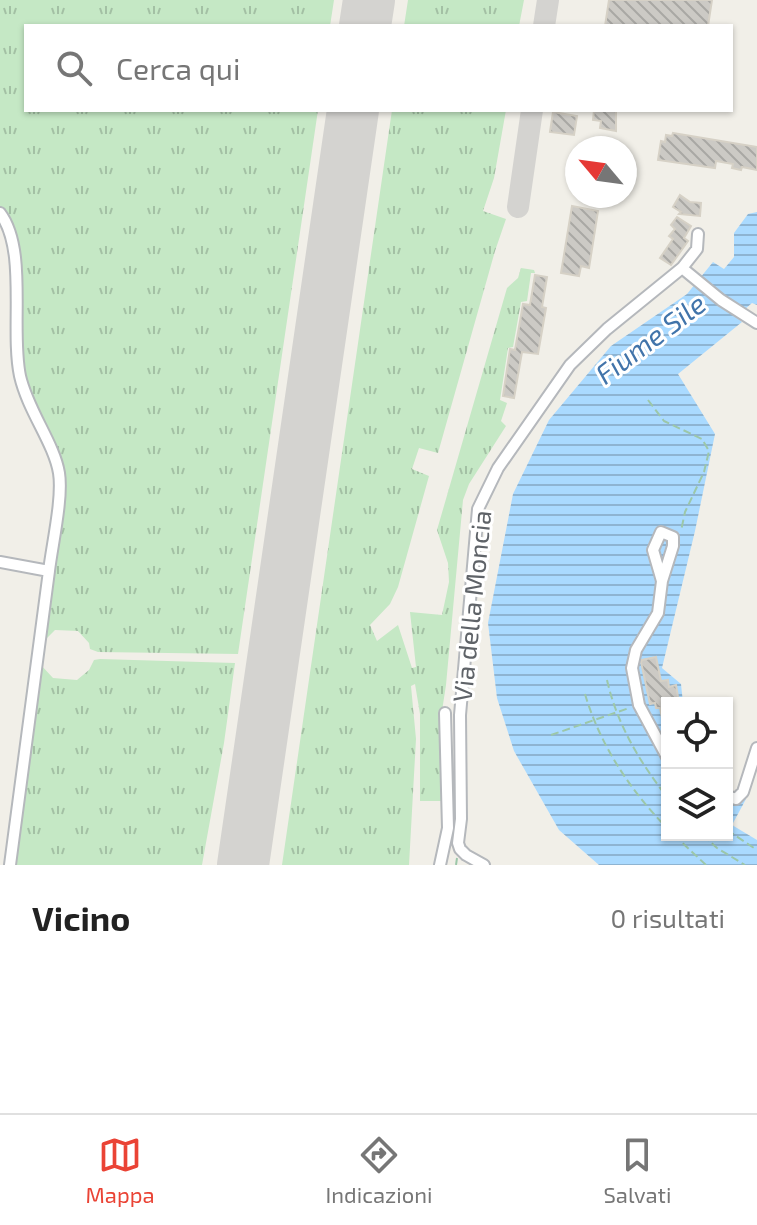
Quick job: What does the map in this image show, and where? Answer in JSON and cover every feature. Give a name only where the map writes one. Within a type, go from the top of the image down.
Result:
[{"type":"street","points":[[0,213],[7,222],[14,245],[20,375],[28,405],[59,474],[10,865]]},
{"type":"street","name":"Via della Moncia","points":[[484,865],[466,855],[458,843],[461,819],[460,715],[478,509],[498,468],[578,356],[682,268],[697,249],[698,234]]},
{"type":"street","points":[[682,268],[723,302],[757,323]]},
{"type":"street","points":[[661,746],[639,705],[632,668],[636,650],[658,613],[662,581],[673,546],[673,537],[661,532],[653,550],[662,581]]},
{"type":"street","points":[[0,562],[49,571]]},
{"type":"street","points":[[440,865],[448,828],[445,713]]},
{"type":"street","points":[[733,798],[736,799],[743,792],[757,748]]},
{"type":"path","points":[[648,400],[666,422],[702,439],[709,451],[704,472],[673,546]]},
{"type":"path","points":[[607,680],[629,741],[661,788]]},
{"type":"path","points":[[585,694],[614,760],[631,786],[661,821]]},
{"type":"path","points":[[551,735],[633,706]]},
{"type":"path","points":[[733,834],[757,850]]},
{"type":"path","points":[[680,841],[706,865]]},
{"type":"path","points":[[709,841],[745,865]]},
{"type":"green space","points":[[0,0],[334,0],[330,24],[24,24],[24,112],[318,112],[238,654],[98,652],[90,649],[89,643],[78,631],[55,630],[42,643],[56,567],[55,548],[65,484],[32,409],[21,363],[17,240],[0,206]]},
{"type":"green space","points":[[408,0],[524,0],[519,24],[404,24]]},
{"type":"green space","points":[[392,112],[506,112],[494,178],[483,211],[506,219],[438,453],[419,448],[412,469],[429,476],[398,587],[390,604],[370,625],[377,641],[398,625],[412,668],[416,667],[410,612],[442,615],[449,582],[448,563],[437,530],[507,288],[518,278],[521,268],[534,270],[527,301],[521,302],[513,347],[508,348],[500,400],[507,403],[501,421],[506,426],[469,484],[463,500],[442,711],[444,801],[420,801],[420,714],[415,684],[411,686],[416,739],[409,865],[282,865]]},
{"type":"green space","points":[[94,660],[235,663],[202,865],[15,865],[40,664],[53,678],[77,680],[89,670]]},
{"type":"water","name":"Fiume Sile","points":[[757,212],[757,305],[752,303],[736,317],[742,322],[678,374],[715,434],[662,668],[681,684],[682,697],[661,697],[661,841],[733,841],[733,826],[757,840],[757,865],[599,865],[559,830],[514,751],[497,698],[488,623],[513,494],[549,420],[611,346],[687,294],[713,262],[724,269],[734,257],[734,233],[748,214]]},
{"type":"water","points":[[733,791],[746,799],[733,823]]},
{"type":"building","points":[[609,0],[712,0],[708,24],[605,24]]},
{"type":"building","points":[[553,112],[577,116],[574,135],[550,132]]},
{"type":"building","points":[[594,112],[616,112],[616,131],[600,128],[601,121],[593,120]]},
{"type":"building","points":[[673,133],[757,147],[757,170],[742,167],[741,170],[732,168],[733,164],[716,161],[715,168],[658,160],[661,141],[665,142],[666,135],[672,136]]},
{"type":"building","points":[[680,195],[690,202],[701,203],[700,216],[679,214],[681,212],[673,207]]},
{"type":"building","points":[[572,208],[598,211],[589,268],[581,266],[579,276],[561,273]]},
{"type":"building","points":[[677,217],[691,226],[684,238],[688,241],[671,265],[660,258],[673,239],[669,236],[675,229],[671,225]]},
{"type":"building","points":[[535,275],[547,277],[542,307],[546,308],[538,354],[522,352],[514,398],[503,396],[510,349],[515,350],[523,304],[530,305]]},
{"type":"building","points":[[656,657],[661,681],[668,680],[669,687],[676,685],[678,697],[661,697],[661,713],[655,703],[650,704],[642,660]]},
{"type":"taxiway","points":[[544,24],[548,0]]},
{"type":"taxiway","points":[[518,207],[532,112]]},
{"type":"runway","points":[[365,24],[369,0]]},
{"type":"runway","points":[[243,865],[353,112]]}]
